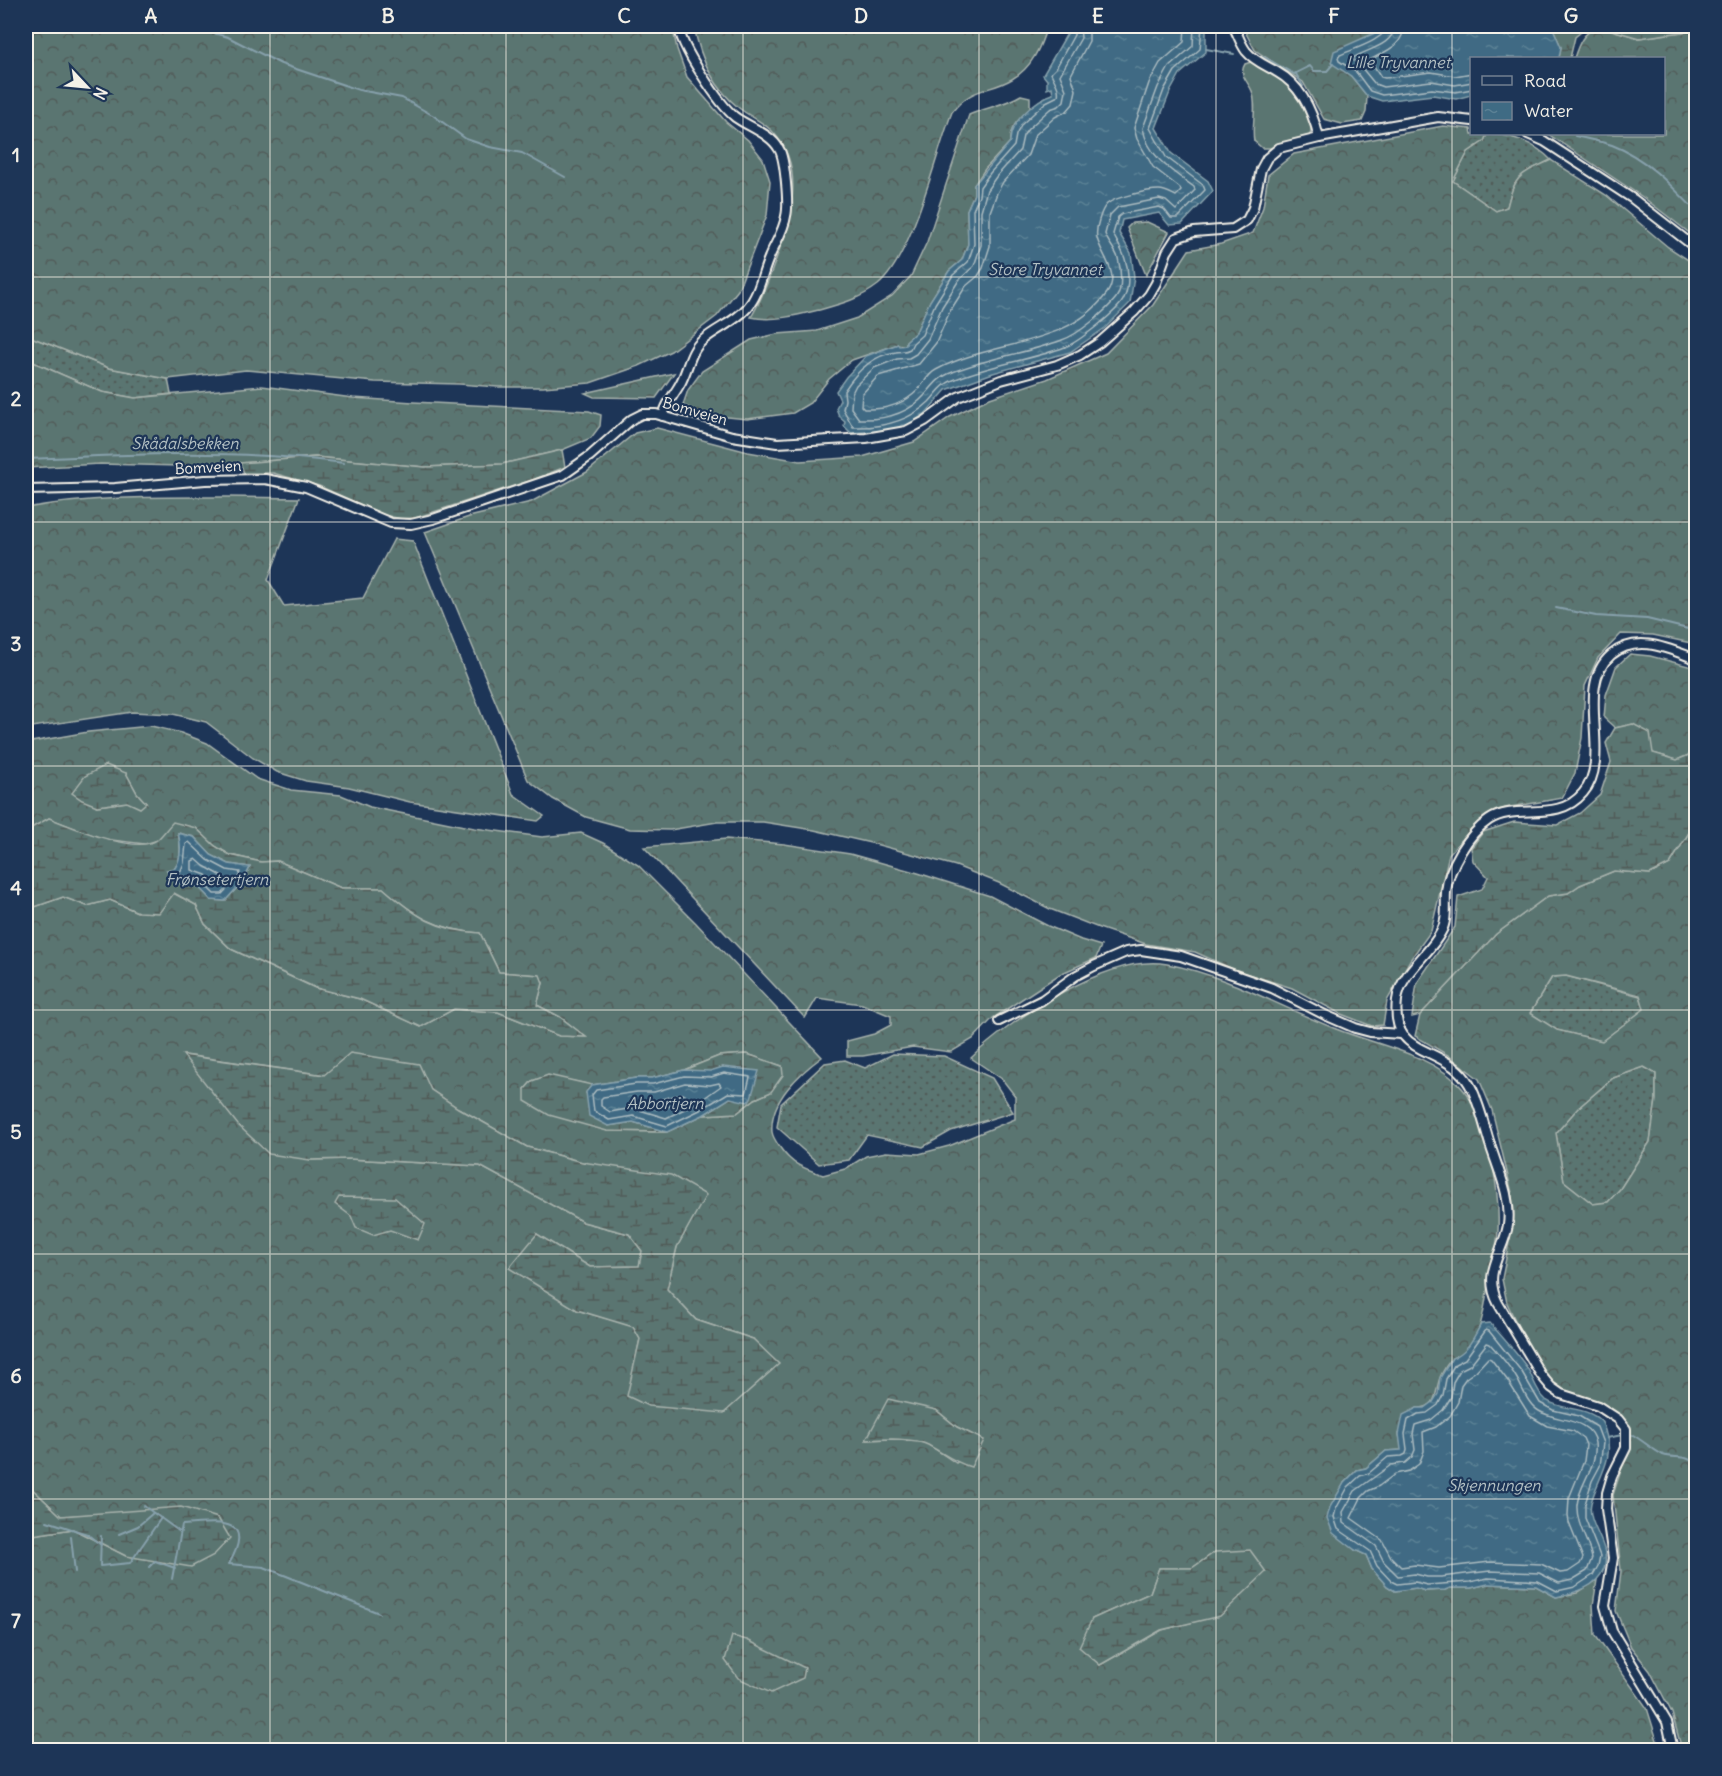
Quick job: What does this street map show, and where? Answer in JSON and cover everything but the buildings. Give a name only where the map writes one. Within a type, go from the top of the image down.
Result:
[{"type":"street","points":[[663,416],[665,407],[683,377],[695,348],[705,338],[734,320],[750,304],[784,225],[787,210],[784,163],[779,148],[770,139],[730,112],[703,76],[684,45],[680,36],[680,26]]},
{"type":"street","points":[[1233,26],[1247,52],[1256,60],[1288,78],[1298,89],[1310,109],[1319,138],[1438,117],[1470,121]]},
{"type":"street","points":[[1530,135],[1544,141],[1633,199],[1696,248]]},
{"type":"street","name":"Bomveien","points":[[26,490],[115,488],[205,480],[265,479],[306,487],[387,521],[417,523],[555,478],[581,463],[636,416],[646,413],[732,436],[777,443],[866,438],[910,429],[926,421],[957,397],[1010,377],[1058,364],[1080,355],[1100,342],[1134,312],[1149,295],[1156,283],[1167,252],[1176,238],[1194,232],[1233,229],[1247,220],[1253,208],[1260,174],[1267,158],[1284,146],[1319,138]]},
{"type":"street","points":[[1673,1750],[1667,1722],[1612,1631],[1605,1606],[1613,1558],[1606,1509],[1607,1493],[1612,1476],[1626,1448],[1626,1429],[1618,1419],[1598,1406],[1561,1394],[1551,1387],[1541,1375],[1500,1307],[1493,1292],[1491,1280],[1506,1231],[1508,1208],[1475,1094],[1460,1072],[1413,1046],[1401,1034],[1397,1008],[1399,990],[1407,975],[1442,931],[1446,918],[1446,893],[1449,877],[1455,862],[1484,824],[1504,814],[1556,809],[1576,800],[1588,786],[1594,763],[1596,683],[1601,668],[1608,658],[1627,645],[1641,643],[1656,645],[1696,659]]},
{"type":"street","points":[[999,1021],[1017,1010],[1042,1000],[1075,976],[1107,959],[1130,950],[1141,950],[1181,956],[1272,988],[1355,1028],[1370,1032],[1401,1034]]},
{"type":"green space","points":[[26,26],[674,26],[677,49],[687,77],[726,122],[748,140],[763,159],[770,181],[767,215],[738,290],[717,316],[671,351],[639,366],[590,383],[543,387],[498,387],[375,382],[246,370],[168,379],[109,368],[26,335]]},
{"type":"green space","points":[[694,26],[1047,26],[1035,56],[1025,69],[1012,79],[966,98],[952,112],[912,229],[891,271],[878,285],[835,306],[794,316],[768,319],[751,317],[764,290],[786,229],[792,195],[793,178],[790,162],[773,132],[739,108],[722,91],[704,60]]},
{"type":"green space","points":[[1242,26],[1384,26],[1377,32],[1351,76],[1367,96],[1366,112],[1362,121],[1342,124],[1324,119],[1303,82],[1255,50]]},
{"type":"green space","points":[[1552,26],[1598,26],[1586,28],[1575,37],[1570,57],[1559,57],[1561,47]]},
{"type":"green space","points":[[1598,26],[1639,38],[1696,30],[1696,238],[1644,198],[1550,135],[1665,135],[1665,57],[1574,57],[1582,39]]},
{"type":"green space","points":[[1598,26],[1696,26],[1696,30],[1639,38]]},
{"type":"green space","points":[[1251,62],[1276,73],[1297,94],[1309,116],[1311,131],[1309,137],[1273,148],[1262,148],[1254,141],[1254,97],[1244,78],[1243,71],[1245,64]]},
{"type":"green space","points":[[1021,95],[1030,97],[1030,109],[1013,128],[1010,142],[985,169],[974,185],[974,194],[967,210],[968,244],[962,260],[949,271],[930,301],[916,332],[906,341],[906,346],[898,344],[852,360],[829,379],[810,403],[793,413],[747,419],[699,414],[683,405],[688,390],[702,371],[751,340],[777,334],[817,331],[857,318],[892,296],[911,276],[927,242],[969,115]]},
{"type":"green space","points":[[1443,126],[1470,129],[1470,135],[1487,135],[1484,141],[1468,152],[1453,181],[1496,211],[1507,207],[1513,187],[1521,176],[1551,160],[1606,195],[1668,247],[1696,265],[1696,644],[1653,635],[1621,634],[1598,658],[1585,686],[1582,738],[1575,773],[1562,798],[1505,808],[1473,827],[1449,854],[1431,931],[1410,960],[1387,1001],[1383,1025],[1372,1026],[1341,1014],[1292,988],[1235,970],[1195,952],[1146,944],[1099,928],[1050,909],[999,883],[956,866],[814,830],[763,822],[717,822],[670,830],[630,829],[586,817],[553,799],[528,780],[425,532],[469,517],[531,502],[587,472],[635,433],[657,428],[748,452],[800,461],[862,457],[914,442],[950,417],[990,398],[1047,379],[1106,353],[1153,305],[1189,250],[1221,244],[1253,233],[1263,207],[1268,175],[1294,154]]},
{"type":"green space","points":[[1487,135],[1505,136],[1530,144],[1551,160],[1521,176],[1513,187],[1507,207],[1496,211],[1453,181],[1468,152],[1484,141]]},
{"type":"green space","points":[[1147,222],[1169,232],[1146,275],[1127,228],[1132,223]]},
{"type":"green space","points":[[26,335],[109,368],[168,379],[171,394],[135,398],[102,392],[26,359]]},
{"type":"green space","points":[[26,359],[102,392],[135,398],[262,386],[353,398],[589,411],[601,415],[600,426],[591,438],[562,450],[502,464],[425,467],[315,457],[180,466],[100,464],[26,468]]},
{"type":"green space","points":[[674,373],[656,398],[594,397],[585,393]]},
{"type":"green space","points":[[562,450],[565,467],[415,518],[401,519],[384,515],[319,486],[273,473],[244,473],[240,463],[315,457],[425,467],[502,464]]},
{"type":"green space","points":[[299,498],[268,580],[284,606],[363,598],[394,539],[413,541],[513,794],[544,816],[538,821],[410,802],[349,787],[306,781],[277,772],[253,758],[206,722],[173,714],[132,712],[26,728],[26,508],[101,499]]},
{"type":"green space","points":[[1630,654],[1650,656],[1696,668],[1696,752],[1677,760],[1653,753],[1633,724],[1615,728],[1604,718],[1606,695],[1616,667]]},
{"type":"green space","points":[[1633,724],[1650,733],[1653,753],[1677,760],[1696,752],[1696,821],[1670,864],[1650,874],[1614,871],[1580,885],[1568,893],[1548,896],[1496,934],[1420,1015],[1412,1017],[1417,983],[1455,927],[1458,897],[1482,889],[1488,877],[1473,861],[1471,848],[1483,832],[1514,822],[1557,825],[1580,813],[1600,795],[1611,762],[1606,743],[1615,728]]},
{"type":"green space","points":[[151,726],[181,733],[207,743],[257,779],[291,790],[341,795],[370,807],[474,828],[542,837],[581,833],[603,843],[638,865],[822,1057],[804,1071],[781,1099],[775,1109],[772,1132],[779,1146],[793,1162],[823,1175],[845,1169],[866,1156],[886,1152],[919,1154],[949,1146],[1015,1119],[1015,1096],[1002,1079],[971,1058],[1010,1026],[1062,993],[1117,969],[1144,963],[1167,964],[1210,976],[1253,992],[1336,1029],[1420,1059],[1450,1076],[1462,1088],[1479,1118],[1486,1136],[1495,1176],[1498,1231],[1482,1317],[1475,1338],[1446,1366],[1433,1402],[1417,1408],[1399,1434],[1402,1450],[1386,1451],[1366,1468],[1357,1470],[1344,1483],[1355,1550],[1366,1555],[1372,1569],[1387,1586],[1395,1591],[1416,1588],[1425,1591],[1445,1590],[1488,1584],[1536,1586],[1556,1597],[1577,1593],[1597,1580],[1593,1605],[1595,1635],[1647,1708],[1660,1750],[26,1750],[26,1536],[73,1529],[126,1556],[115,1513],[61,1516],[26,1483],[26,910],[63,897],[87,906],[110,900],[137,912],[173,893],[196,905],[205,924],[231,949],[315,988],[360,999],[421,1027],[454,1009],[498,1012],[559,1036],[585,1037],[560,1017],[537,1005],[543,983],[539,975],[499,972],[480,933],[451,929],[427,920],[383,888],[341,888],[278,861],[261,862],[230,855],[215,846],[196,828],[145,844],[103,839],[49,818],[26,831],[26,743],[88,732]],"holes":[[[126,773],[137,793],[146,803],[127,802],[97,806]],[[747,1054],[782,1066],[771,1092],[755,1099],[737,1113],[703,1115],[667,1132],[607,1131],[525,1089],[532,1081],[548,1076],[592,1085],[636,1078],[652,1078],[684,1070],[719,1056]],[[185,1055],[431,1090],[527,1147],[705,1195],[677,1247],[667,1289],[696,1320],[753,1339],[628,1396],[640,1339],[633,1326],[577,1310],[537,1234],[590,1267],[640,1266],[642,1251],[629,1234],[583,1222],[480,1166],[349,1159],[310,1160]],[[936,1410],[957,1427],[983,1440],[956,1463],[926,1443],[892,1439],[867,1440]],[[1215,1552],[1220,1615],[1162,1630],[1100,1665],[1092,1619],[1150,1593],[1159,1568],[1192,1568]]]},
{"type":"green space","points":[[106,765],[126,773],[137,793],[146,803],[140,808],[127,802],[97,806],[72,793],[85,776]]},
{"type":"green space","points":[[49,818],[104,838],[147,844],[157,840],[173,822],[196,828],[215,846],[230,855],[261,862],[278,861],[341,888],[383,888],[406,907],[427,920],[451,929],[480,933],[499,972],[540,975],[543,983],[537,1005],[560,1017],[586,1037],[559,1036],[498,1012],[454,1009],[421,1027],[360,999],[316,988],[231,949],[205,924],[196,905],[174,893],[159,913],[138,912],[110,900],[87,906],[63,897],[26,910],[26,831]],"holes":[[[178,833],[194,837],[211,855],[229,864],[250,867],[244,880],[225,901],[211,900],[198,886],[184,882],[167,870],[175,868],[179,860]]]},
{"type":"green space","points":[[1696,821],[1696,1750],[1682,1750],[1672,1713],[1650,1671],[1631,1647],[1616,1611],[1621,1571],[1613,1495],[1623,1464],[1629,1432],[1624,1420],[1606,1408],[1563,1393],[1546,1381],[1534,1360],[1507,1303],[1502,1279],[1512,1227],[1512,1193],[1492,1110],[1479,1079],[1448,1055],[1415,1036],[1420,1015],[1496,934],[1548,896],[1568,893],[1580,885],[1614,871],[1650,874],[1670,864]],"holes":[[[1566,976],[1640,995],[1644,1009],[1602,1041],[1557,1030],[1530,1013],[1552,977]],[[1644,1067],[1656,1074],[1656,1100],[1650,1142],[1620,1189],[1608,1202],[1593,1204],[1564,1181],[1556,1133],[1578,1108],[1613,1078]]]},
{"type":"green space","points":[[726,839],[784,844],[850,854],[918,873],[990,896],[1048,926],[1101,946],[1096,958],[1060,974],[993,1018],[973,1039],[951,1052],[913,1047],[863,1056],[847,1056],[847,1041],[874,1034],[891,1025],[891,1016],[862,1004],[817,998],[805,1018],[644,847]]},
{"type":"green space","points":[[1566,976],[1640,996],[1645,1009],[1602,1041],[1556,1030],[1530,1013],[1552,977]]},
{"type":"green space","points":[[350,1053],[419,1064],[431,1090],[527,1147],[582,1162],[671,1175],[706,1195],[677,1247],[667,1289],[696,1320],[753,1339],[779,1364],[724,1413],[648,1406],[627,1396],[640,1339],[633,1327],[577,1310],[509,1268],[537,1234],[590,1267],[639,1266],[642,1251],[629,1234],[583,1222],[480,1166],[349,1159],[310,1160],[269,1154],[238,1125],[183,1055],[324,1075]]},
{"type":"green space","points":[[747,1054],[782,1066],[783,1075],[771,1092],[755,1099],[737,1113],[703,1115],[730,1098],[723,1067],[710,1072],[684,1070],[719,1056]]},
{"type":"green space","points":[[893,1054],[944,1056],[992,1078],[1013,1112],[951,1131],[923,1147],[867,1135],[849,1160],[819,1164],[777,1127],[781,1104],[825,1063],[845,1060],[865,1068]]},
{"type":"green space","points":[[1644,1067],[1656,1073],[1656,1100],[1650,1142],[1620,1189],[1608,1202],[1593,1204],[1564,1181],[1556,1133],[1578,1108],[1613,1078]]},
{"type":"green space","points":[[548,1075],[592,1085],[586,1093],[608,1126],[633,1122],[667,1132],[607,1131],[549,1115],[525,1101],[525,1089],[532,1081]]},
{"type":"green space","points":[[339,1197],[395,1198],[425,1224],[418,1240],[390,1230],[373,1235],[356,1228],[351,1216],[335,1204]]},
{"type":"green space","points":[[888,1399],[936,1410],[957,1427],[984,1440],[971,1467],[922,1442],[898,1439],[866,1440]]},
{"type":"green space","points":[[26,1483],[61,1516],[181,1507],[218,1518],[230,1538],[214,1555],[191,1567],[126,1556],[73,1529],[26,1536]]},
{"type":"green space","points":[[1250,1550],[1266,1572],[1220,1616],[1161,1630],[1100,1665],[1079,1647],[1092,1619],[1150,1593],[1159,1568],[1192,1568],[1215,1552]]},
{"type":"green space","points":[[732,1636],[747,1640],[805,1668],[803,1678],[771,1693],[738,1678],[725,1660]]},
{"type":"water","name":"Store Tryvannet","points":[[1062,26],[1206,26],[1206,52],[1180,74],[1170,92],[1156,128],[1171,153],[1208,181],[1213,191],[1182,224],[1169,225],[1159,213],[1122,220],[1119,233],[1131,253],[1134,277],[1130,303],[1105,328],[1070,352],[993,373],[946,390],[925,414],[908,425],[891,430],[851,433],[844,426],[845,421],[839,416],[836,408],[840,400],[836,391],[866,356],[898,344],[899,346],[906,345],[906,341],[916,332],[930,301],[949,271],[962,260],[968,244],[967,210],[974,194],[974,185],[1010,142],[1014,127],[1025,113],[1039,101],[1053,94],[1052,87],[1047,89],[1047,80],[1043,75],[1068,32]]},
{"type":"water","name":"Lille Tryvannet","points":[[1384,26],[1552,26],[1561,47],[1559,57],[1470,57],[1470,95],[1456,99],[1433,95],[1382,101],[1367,96],[1351,76],[1331,63],[1334,51],[1377,32]]},
{"type":"water","name":"Frønsetertjern","points":[[178,833],[194,837],[211,855],[229,864],[250,867],[244,880],[225,901],[211,900],[197,886],[188,883],[178,884],[169,877],[167,870],[175,868],[180,855]]},
{"type":"water","name":"Abbortjern","points":[[723,1067],[759,1071],[748,1102],[730,1098],[703,1115],[667,1132],[633,1122],[608,1126],[589,1116],[586,1092],[592,1085],[636,1078],[652,1078],[684,1070],[710,1071]]},
{"type":"water","name":"Skjennungen","points":[[1490,1323],[1524,1363],[1546,1400],[1559,1406],[1588,1413],[1601,1421],[1608,1443],[1608,1452],[1590,1511],[1605,1551],[1604,1568],[1601,1575],[1590,1585],[1556,1597],[1536,1586],[1488,1584],[1445,1590],[1425,1591],[1416,1588],[1395,1591],[1387,1586],[1372,1569],[1366,1555],[1355,1550],[1333,1533],[1327,1518],[1330,1507],[1344,1483],[1357,1470],[1366,1468],[1386,1451],[1401,1450],[1399,1434],[1403,1415],[1417,1408],[1425,1408],[1433,1402],[1438,1394],[1440,1378],[1452,1358],[1466,1348],[1481,1324]]},
{"type":"waterway","points":[[161,28],[192,27],[228,37],[281,64],[359,90],[402,98],[434,116],[466,139],[490,147],[522,153],[565,177]]},
{"type":"waterway","points":[[1206,49],[1234,54]]},
{"type":"waterway","points":[[1258,56],[1294,74],[1310,66],[1314,71],[1327,71],[1333,64]]},
{"type":"waterway","points":[[1296,74],[1303,86]]},
{"type":"waterway","points":[[1575,135],[1612,145],[1636,157],[1658,174],[1696,211]]},
{"type":"waterway","name":"Skådalsbekken","points":[[26,459],[145,454],[225,454],[344,463]]},
{"type":"waterway","points":[[1556,608],[1596,616],[1647,619],[1696,631]]},
{"type":"waterway","points":[[1607,1438],[1622,1435]]},
{"type":"waterway","points":[[1633,1435],[1663,1455],[1684,1458],[1696,1464]]},
{"type":"waterway","points":[[144,1506],[180,1532]]},
{"type":"waterway","points":[[119,1534],[138,1526],[153,1513]]},
{"type":"waterway","points":[[101,1536],[100,1566],[130,1563],[161,1518]]},
{"type":"waterway","points":[[47,1521],[87,1534],[101,1545]]},
{"type":"waterway","points":[[172,1579],[182,1525],[208,1523],[229,1525],[238,1537],[229,1564],[264,1567],[379,1613]]},
{"type":"waterway","points":[[71,1537],[75,1572]]},
{"type":"waterway","points":[[149,1567],[155,1561],[175,1568]]}]
